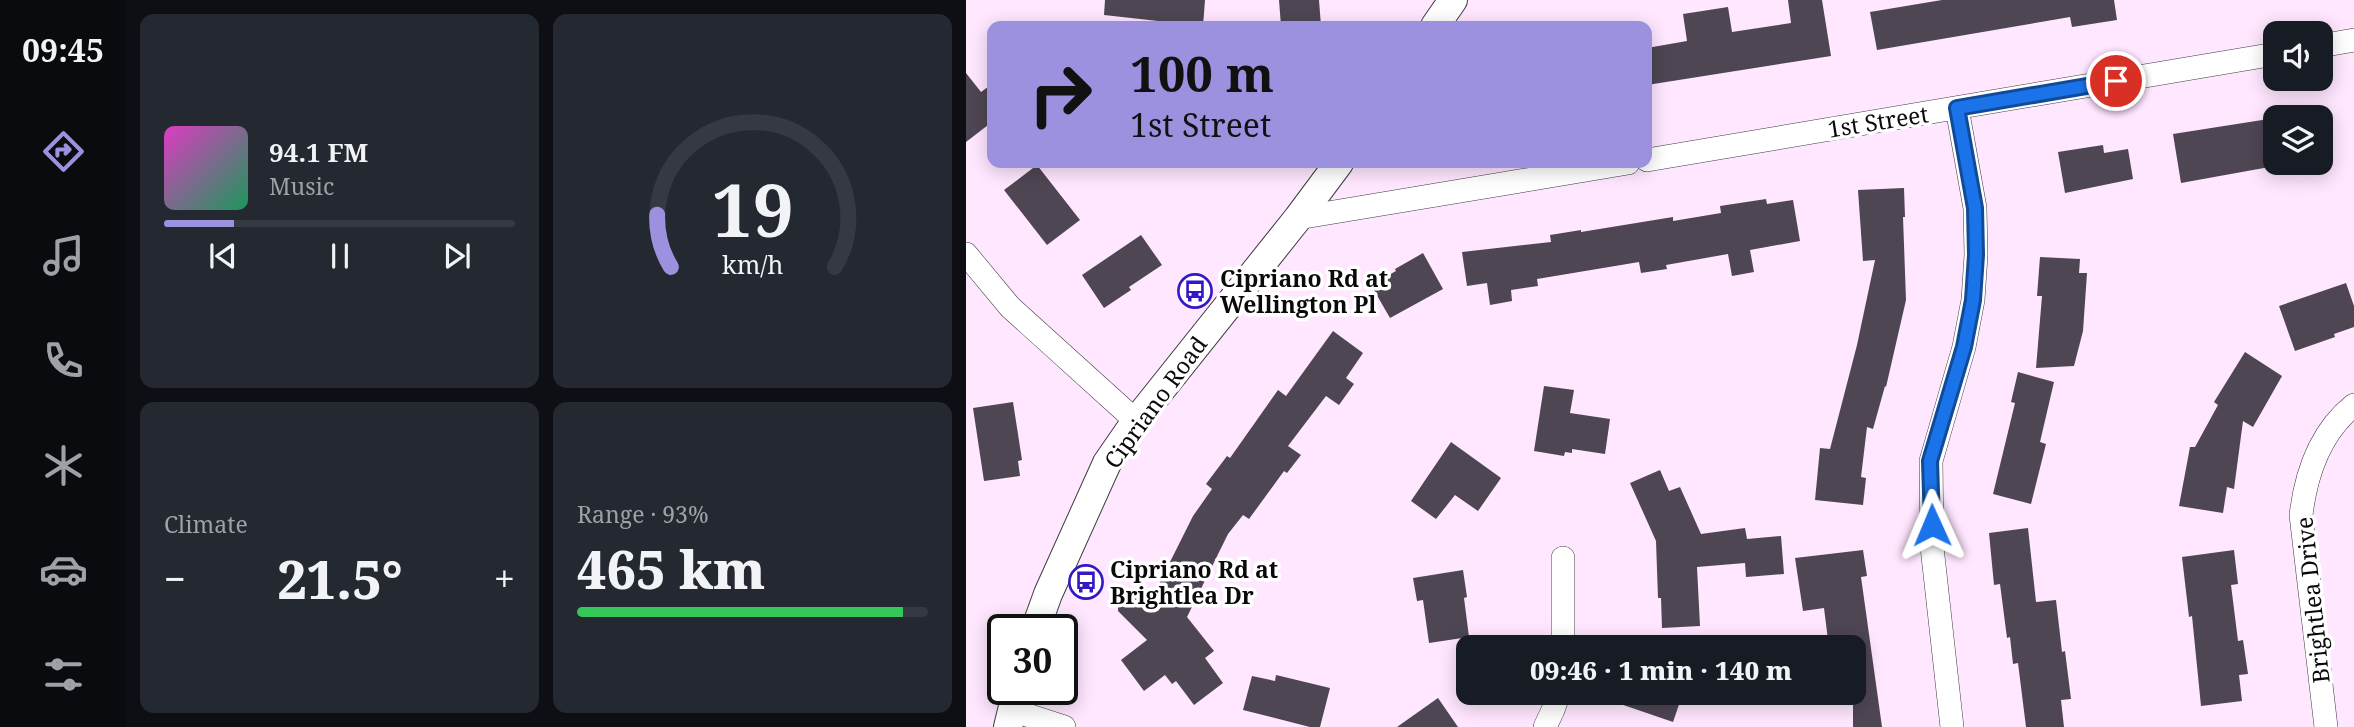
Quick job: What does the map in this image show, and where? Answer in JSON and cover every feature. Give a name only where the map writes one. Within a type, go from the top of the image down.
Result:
[{"type":"street","points":[[1438,21],[1450,1]]},
{"type":"street","points":[[2333,44],[2354,40]]},
{"type":"street","name":"1st Street","points":[[1652,159],[2263,56]]},
{"type":"street","points":[[1952,727],[1933,547],[1930,461],[1964,347],[1973,300],[1975,208],[1957,108]]},
{"type":"street","name":"Cipriano Road","points":[[1041,614],[1107,463],[1136,421],[1335,168]]},
{"type":"street","points":[[1298,218],[1598,168]]},
{"type":"street","points":[[966,254],[1010,307],[1136,421]]},
{"type":"street","name":"Brightlea Drive","points":[[2326,727],[2301,515],[2303,494],[2319,447],[2331,428],[2354,405]]},
{"type":"street","points":[[1563,558],[1563,635]]},
{"type":"street","points":[[1545,727],[1554,705]]},
{"type":"street","points":[[1012,709],[1063,727]]},
{"type":"building","points":[[1105,0],[1205,0],[1203,21],[1158,21],[1104,15]]},
{"type":"building","points":[[1279,0],[1319,0],[1321,21],[1281,21]]},
{"type":"building","points":[[1788,0],[1822,0],[1831,56],[1652,84],[1652,47],[1687,41],[1683,14],[1728,7],[1732,32],[1791,23]]},
{"type":"building","points":[[1942,0],[2114,0],[2117,20],[2072,27],[2070,17],[1877,50],[1870,12]]},
{"type":"building","points":[[966,73],[981,92],[987,88],[987,126],[966,142]]},
{"type":"building","points":[[2263,120],[2263,168],[2181,183],[2173,134]]},
{"type":"building","points":[[2103,145],[2104,153],[2128,149],[2133,179],[2065,193],[2058,152]]},
{"type":"building","points":[[1033,168],[1039,168],[1080,220],[1047,245],[1004,190]]},
{"type":"building","points":[[1904,188],[1906,300],[1886,387],[1873,429],[1867,427],[1861,477],[1866,478],[1863,505],[1815,500],[1820,448],[1830,449],[1857,345],[1875,260],[1863,261],[1858,190]]},
{"type":"building","points":[[1766,199],[1767,204],[1793,200],[1800,241],[1750,250],[1754,272],[1732,276],[1728,254],[1666,265],[1667,269],[1641,273],[1639,262],[1537,279],[1538,286],[1511,290],[1512,301],[1490,305],[1487,283],[1467,286],[1462,252],[1551,242],[1550,235],[1581,230],[1673,217],[1673,221],[1721,213],[1720,206]]},
{"type":"building","points":[[1141,235],[1162,265],[1104,308],[1082,275]]},
{"type":"building","points":[[1423,253],[1443,289],[1390,318],[1371,285]]},
{"type":"building","points":[[2040,257],[2080,259],[2079,273],[2087,273],[2083,331],[2074,366],[2036,368],[2042,296],[2037,296]]},
{"type":"building","points":[[2346,283],[2354,306],[2354,327],[2334,334],[2335,337],[2295,351],[2279,306]]},
{"type":"building","points":[[1333,331],[1363,353],[1346,378],[1354,384],[1339,405],[1326,396],[1288,446],[1301,455],[1287,473],[1284,471],[1249,519],[1243,515],[1228,534],[1187,617],[1214,651],[1205,658],[1223,683],[1194,705],[1176,681],[1172,684],[1165,675],[1144,691],[1121,660],[1147,640],[1118,611],[1118,603],[1124,596],[1133,595],[1147,608],[1193,516],[1212,489],[1206,484],[1227,456],[1230,458],[1278,390],[1286,396]]},
{"type":"building","points":[[2245,352],[2282,376],[2253,427],[2243,421],[2234,489],[2227,487],[2223,513],[2179,506],[2190,447],[2195,447],[2218,405],[2214,402]]},
{"type":"building","points":[[2018,372],[2054,382],[2040,442],[2046,444],[2031,504],[1993,494],[2015,403],[2011,402]]},
{"type":"building","points":[[1544,386],[1574,390],[1570,413],[1610,419],[1605,454],[1572,449],[1572,453],[1565,452],[1564,456],[1534,451]]},
{"type":"building","points":[[1013,402],[1022,460],[1018,461],[1020,476],[984,481],[973,408]]},
{"type":"building","points":[[1451,442],[1501,478],[1478,511],[1455,495],[1436,519],[1411,501]]},
{"type":"building","points":[[1660,470],[1669,491],[1680,487],[1701,534],[1745,528],[1747,539],[1781,536],[1784,574],[1746,577],[1745,563],[1697,567],[1700,626],[1662,628],[1656,541],[1630,483]]},
{"type":"building","points":[[2028,528],[2036,602],[2056,600],[2071,699],[2061,700],[2064,727],[2026,727],[2018,663],[2013,664],[2010,637],[2007,638],[2000,584],[1994,585],[1989,533]]},
{"type":"building","points":[[1863,550],[1867,576],[1861,577],[1882,727],[1853,727],[1853,705],[1866,705],[1866,635],[1827,635],[1824,608],[1803,611],[1795,558]]},
{"type":"building","points":[[2234,550],[2238,584],[2231,585],[2238,641],[2243,640],[2248,674],[2239,675],[2242,701],[2201,706],[2192,616],[2189,617],[2182,557]]},
{"type":"building","points":[[1463,570],[1469,635],[1456,635],[1456,639],[1429,643],[1423,600],[1417,601],[1413,578]]},
{"type":"building","points":[[1276,675],[1330,688],[1320,727],[1310,727],[1243,710],[1252,676],[1275,681]]},
{"type":"building","points":[[1438,698],[1458,727],[1397,727]]},
{"type":"building","points":[[1623,705],[1679,705],[1673,722]]},
{"type":"place","name":"Cipriano Rd at Wellington Pl","points":[[1195,291]]},
{"type":"place","name":"Cipriano Rd at Brightlea Dr","points":[[1086,582]]},
{"type":"route","points":[[1932,525],[1930,461],[1964,347],[1973,300],[1976,255],[1975,208],[1957,108],[2116,81]]}]
